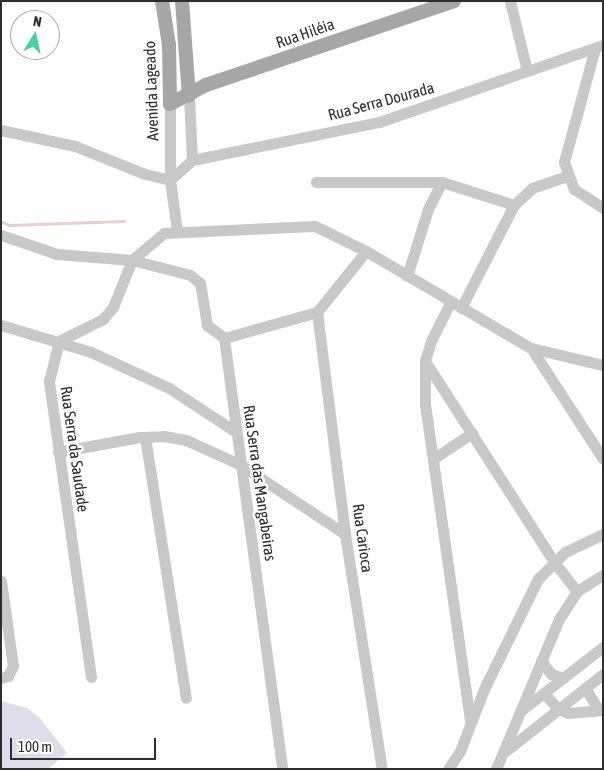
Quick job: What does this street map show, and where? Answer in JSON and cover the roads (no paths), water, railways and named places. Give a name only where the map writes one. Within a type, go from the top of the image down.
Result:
[{"type":"main road","name":"Avenida Lageado","points":[[162,1],[169,45],[170,104]]},
{"type":"main road","points":[[182,1],[188,96]]},
{"type":"main road","name":"Rua Hiléia","points":[[170,104],[206,85],[454,1]]},
{"type":"street","points":[[510,1],[527,71]]},
{"type":"street","points":[[599,47],[566,147],[564,162],[567,176],[578,192],[603,208]]},
{"type":"street","name":"Rua Serra Dourada","points":[[192,160],[379,122],[599,47]]},
{"type":"street","points":[[170,180],[192,160],[188,96]]},
{"type":"street","name":"Avenida Lageado","points":[[170,104],[170,180]]},
{"type":"street","points":[[1,130],[75,146],[145,174],[170,180]]},
{"type":"street","points":[[461,308],[514,206],[532,188],[567,176]]},
{"type":"street","points":[[170,180],[178,231]]},
{"type":"street","points":[[316,182],[442,182],[467,188],[514,206]]},
{"type":"street","points":[[407,276],[428,209],[442,182]]},
{"type":"street","points":[[59,341],[108,313],[132,260],[164,233],[315,226],[366,251],[450,303],[531,348],[603,364]]},
{"type":"street","points":[[1,236],[57,254],[132,260],[197,278],[200,283],[207,325],[224,338],[318,312],[366,251]]},
{"type":"street","points":[[450,303],[431,340],[425,361],[425,404],[470,722]]},
{"type":"street","name":"Rua Carioca","points":[[318,312],[346,534],[382,769]]},
{"type":"street","points":[[1,324],[59,341],[169,388],[236,432]]},
{"type":"street","name":"Rua Serra das Mangabeiras","points":[[224,338],[282,769]]},
{"type":"street","name":"Rua Serra da Saudade","points":[[59,341],[49,381],[91,677]]},
{"type":"street","points":[[531,348],[603,459]]},
{"type":"street","points":[[425,361],[554,562],[577,591]]},
{"type":"street","points":[[433,459],[472,433]]},
{"type":"street","points":[[58,452],[145,437],[164,436],[186,440],[241,465],[346,534]]},
{"type":"street","points":[[145,437],[186,698]]},
{"type":"street","points":[[448,769],[460,751],[470,722],[525,599],[554,562],[565,552],[603,534]]},
{"type":"street","points":[[496,769],[559,619],[577,591],[603,575]]},
{"type":"street","points":[[1,581],[13,666],[6,675]]},
{"type":"street","points":[[522,709],[603,647]]},
{"type":"street","points":[[541,661],[551,674],[563,678]]},
{"type":"street","points":[[504,753],[603,674]]},
{"type":"street","points":[[544,693],[558,708],[577,714],[601,710],[584,688]]},
{"type":"waterway","points":[[1,221],[9,225],[124,221]]}]
